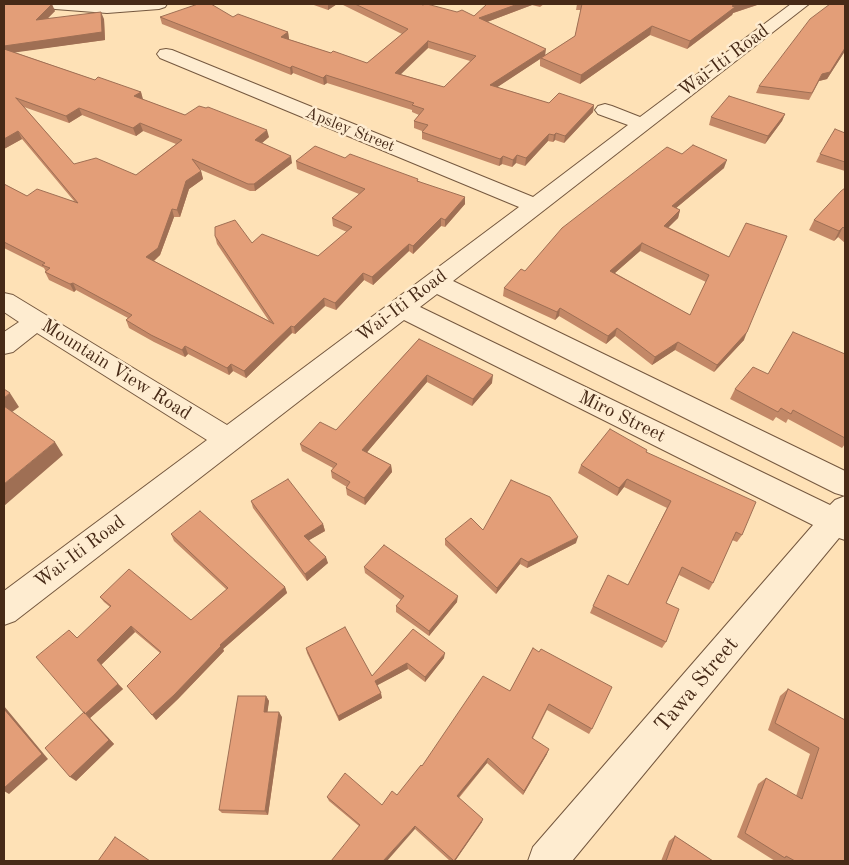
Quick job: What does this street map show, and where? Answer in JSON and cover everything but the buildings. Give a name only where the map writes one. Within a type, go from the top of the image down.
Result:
[{"type":"street","points":[[55,4],[107,8],[159,4]]},
{"type":"street","name":"Wai-Iti Road","points":[[4,610],[534,205],[801,4]]},
{"type":"street","name":"Apsley Street","points":[[166,54],[534,205]]},
{"type":"street","points":[[605,110],[642,124]]},
{"type":"street","name":"Miro Street","points":[[434,282],[845,484]]},
{"type":"street","name":"Mountain View Road","points":[[4,301],[228,439]]},
{"type":"street","name":"Miro Street","points":[[399,308],[428,320],[842,519]]},
{"type":"street","points":[[4,345],[37,321]]},
{"type":"street","name":"Tawa Street","points":[[547,861],[842,519]]}]
